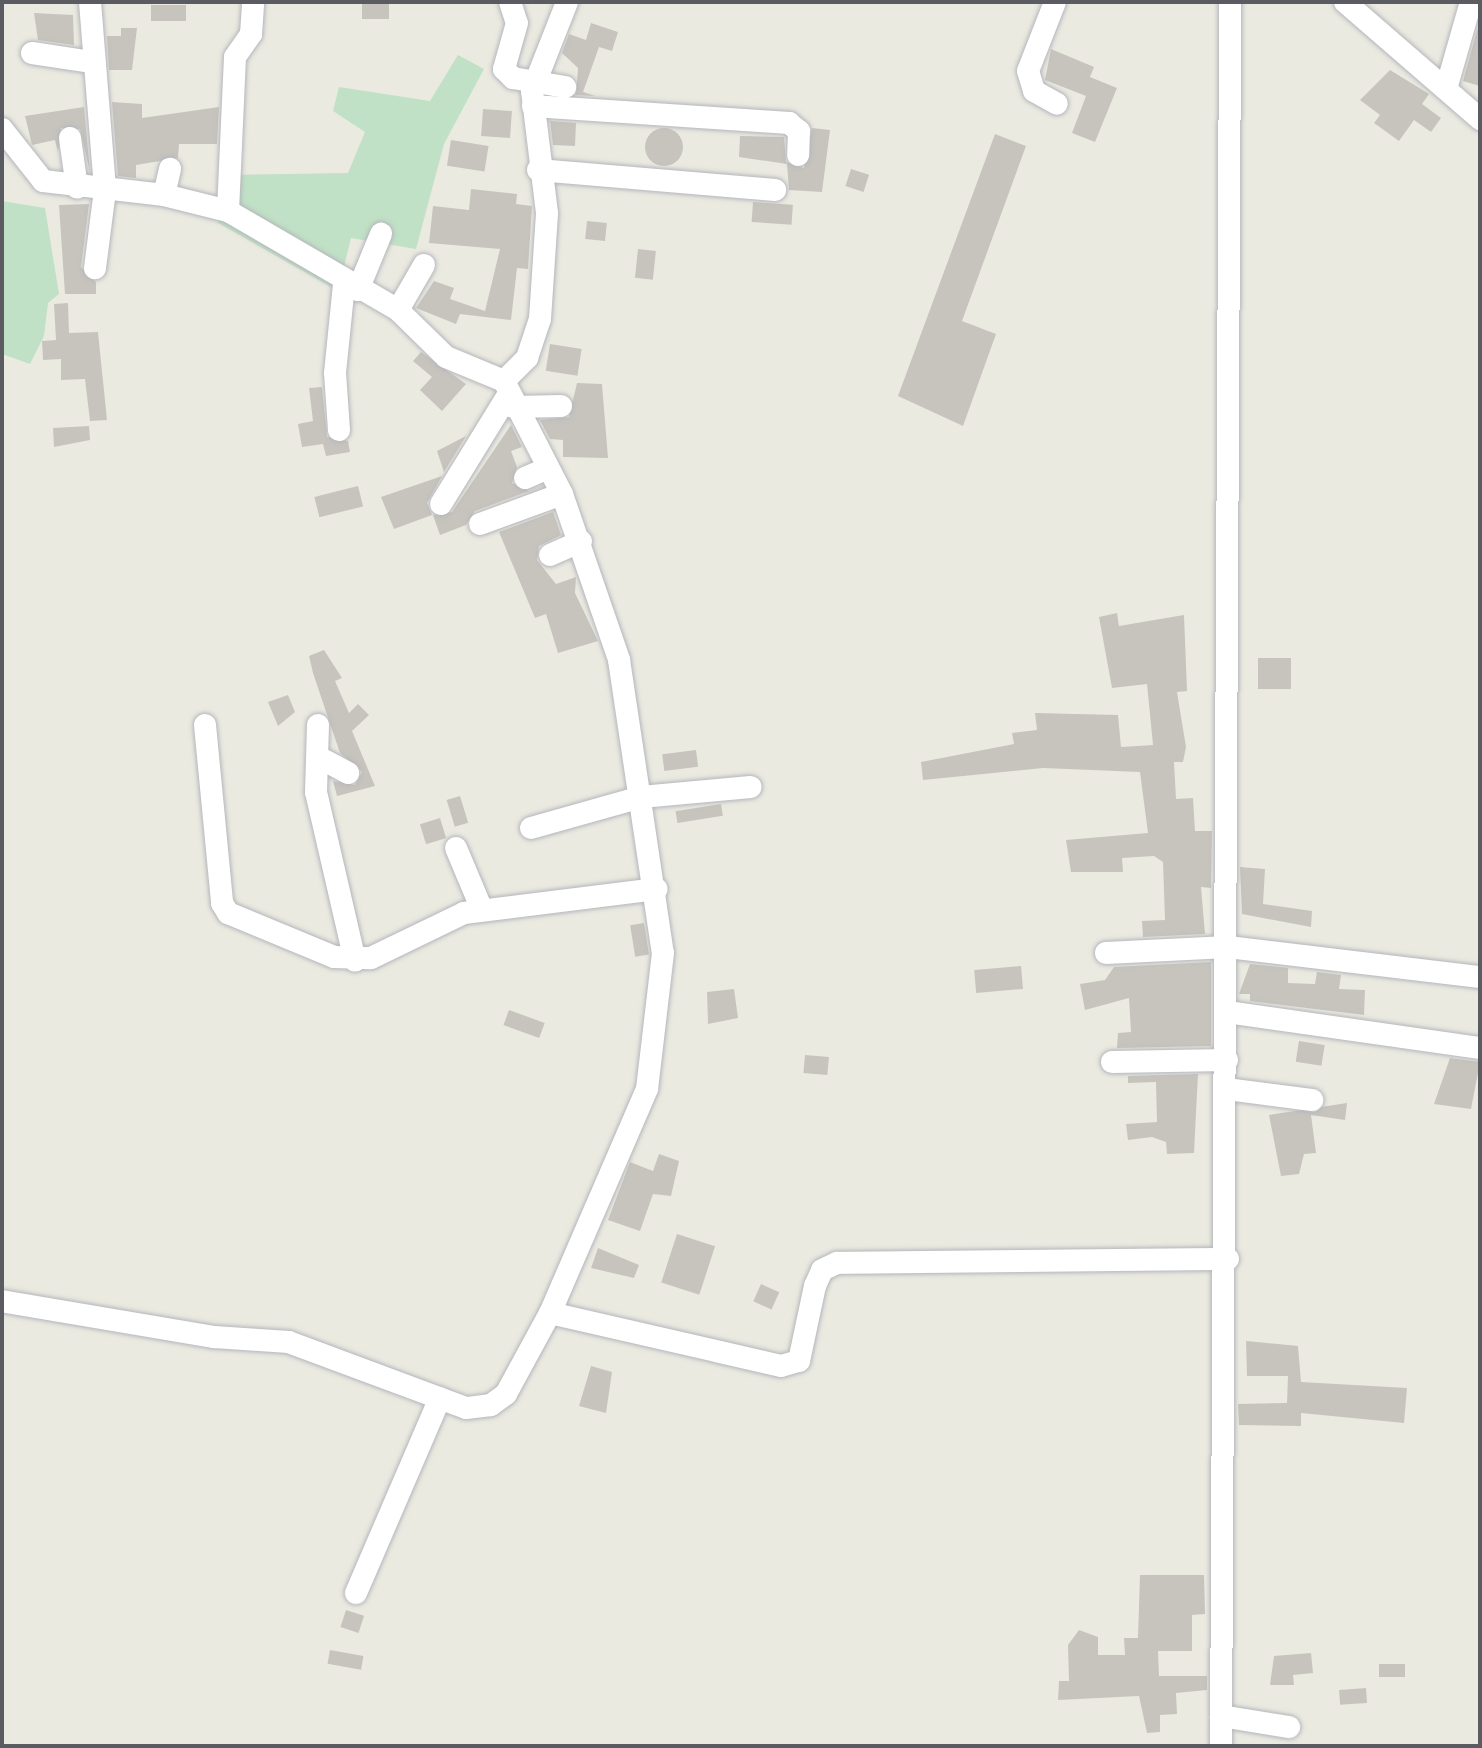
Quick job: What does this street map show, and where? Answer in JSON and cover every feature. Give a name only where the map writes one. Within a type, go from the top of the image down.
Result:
[{"type":"street","points":[[90,2],[92,62],[105,190],[95,268]]},
{"type":"street","points":[[228,211],[235,57],[251,34],[253,2]]},
{"type":"street","points":[[510,2],[517,23],[504,69],[533,83],[565,87]]},
{"type":"street","points":[[441,504],[508,394],[527,358],[540,319],[547,213],[538,170],[533,83],[567,2]]},
{"type":"street","points":[[1055,2],[1028,71],[1034,91],[1057,104]]},
{"type":"street","points":[[1221,1746],[1228,1259],[1230,2]]},
{"type":"street","points":[[1345,2],[1480,119]]},
{"type":"street","points":[[1446,89],[1471,2]]},
{"type":"street","points":[[32,53],[92,62]]},
{"type":"street","points":[[533,106],[789,123],[799,131],[798,155]]},
{"type":"street","points":[[3,138],[36,176],[77,188],[164,195],[228,211],[351,287],[398,310],[446,357],[508,394],[561,406]]},
{"type":"street","points":[[70,138],[77,188]]},
{"type":"street","points":[[164,195],[170,169]]},
{"type":"street","points":[[538,170],[775,190]]},
{"type":"street","points":[[339,430],[335,373],[351,287],[381,234]]},
{"type":"street","points":[[398,310],[424,265]]},
{"type":"street","points":[[2,1301],[214,1337],[289,1342],[466,1408],[491,1405],[506,1394],[550,1313],[647,1089],[663,953],[657,889],[619,660],[581,541],[562,494],[508,394]]},
{"type":"street","points":[[525,478],[548,468]]},
{"type":"street","points":[[480,524],[562,494]]},
{"type":"street","points":[[550,555],[581,541]]},
{"type":"street","points":[[205,725],[228,913],[355,961],[431,923],[482,910],[657,889]]},
{"type":"street","points":[[318,725],[320,758],[316,792],[355,961]]},
{"type":"street","points":[[320,758],[348,773]]},
{"type":"street","points":[[531,828],[641,797],[751,787]]},
{"type":"street","points":[[456,848],[482,910]]},
{"type":"street","points":[[1106,953],[1228,947],[1480,977]]},
{"type":"street","points":[[1227,1012],[1480,1048]]},
{"type":"street","points":[[1112,1062],[1227,1060]]},
{"type":"street","points":[[1227,1089],[1312,1100]]},
{"type":"street","points":[[550,1313],[781,1366],[799,1361],[815,1286],[822,1270],[837,1263],[1228,1259]]},
{"type":"street","points":[[356,1593],[440,1398]]},
{"type":"street","points":[[1221,1716],[1289,1727]]},
{"type":"green space","points":[[458,55],[484,69],[444,144],[416,249],[351,238],[338,291],[218,223],[223,175],[348,173],[365,132],[333,111],[339,87],[430,101]]},
{"type":"green space","points":[[2,201],[45,208],[59,294],[48,303],[44,336],[30,364],[2,354]]},
{"type":"building","points":[[362,2],[389,2],[389,19],[362,19]]},
{"type":"building","points":[[151,5],[186,5],[186,21],[151,21]]},
{"type":"building","points":[[34,13],[73,15],[74,45],[38,40]]},
{"type":"building","points":[[591,23],[618,32],[612,51],[599,47],[583,92],[595,96],[576,95],[578,68],[562,53],[569,34],[586,40]]},
{"type":"building","points":[[1480,27],[1480,86],[1463,81]]},
{"type":"building","points":[[121,28],[137,28],[132,70],[109,70],[107,36],[121,36]]},
{"type":"building","points":[[1051,49],[1094,67],[1090,77],[1117,88],[1095,142],[1072,133],[1086,96],[1045,80]]},
{"type":"building","points":[[1390,70],[1429,94],[1422,104],[1441,118],[1431,132],[1414,120],[1399,141],[1374,123],[1380,115],[1360,100]]},
{"type":"building","points":[[112,102],[142,104],[142,118],[219,107],[217,144],[179,144],[178,158],[136,165],[136,178],[118,176]]},
{"type":"building","points":[[84,107],[90,172],[80,129],[61,128],[58,152],[55,140],[32,145],[25,116]]},
{"type":"building","points":[[483,109],[512,111],[510,138],[481,136]]},
{"type":"building","points":[[550,121],[576,123],[575,146],[553,145]]},
{"type":"building","points":[[664,128],[677,134],[683,147],[677,160],[664,166],[651,160],[645,147],[651,134]]},
{"type":"building","points":[[812,128],[830,130],[822,192],[789,190],[787,164],[739,157],[740,136],[784,137],[786,162],[804,168]]},
{"type":"building","points":[[995,134],[1026,146],[962,321],[996,334],[963,426],[898,396]]},
{"type":"building","points":[[451,140],[489,146],[484,172],[447,166]]},
{"type":"building","points":[[851,169],[869,175],[864,192],[845,186]]},
{"type":"building","points":[[471,189],[517,194],[516,204],[532,206],[528,269],[517,268],[511,320],[460,314],[456,324],[416,308],[434,281],[454,288],[450,299],[485,311],[500,249],[429,243],[433,206],[469,210]]},
{"type":"building","points":[[753,202],[793,205],[792,225],[752,222]]},
{"type":"building","points":[[89,204],[81,267],[96,282],[96,294],[65,294],[59,205]]},
{"type":"building","points":[[587,221],[607,223],[605,241],[585,239]]},
{"type":"building","points":[[638,249],[656,251],[653,280],[635,278]]},
{"type":"building","points":[[68,303],[69,333],[98,332],[107,420],[90,421],[85,379],[61,380],[61,359],[43,360],[42,341],[56,340],[54,304]]},
{"type":"building","points":[[550,344],[582,349],[577,376],[546,371]]},
{"type":"building","points":[[421,352],[466,384],[442,411],[420,390],[432,377],[413,361]]},
{"type":"building","points":[[577,383],[602,384],[608,458],[563,457],[563,440],[550,439],[540,420],[569,417]]},
{"type":"building","points":[[322,387],[327,437],[348,441],[350,452],[326,456],[323,444],[302,447],[298,424],[313,421],[309,388]]},
{"type":"building","points":[[511,425],[522,447],[511,451],[517,467],[512,483],[529,491],[475,511],[466,525],[440,535],[433,515],[452,512]]},
{"type":"building","points":[[89,426],[90,440],[54,447],[53,428]]},
{"type":"building","points":[[466,436],[444,472],[437,451]]},
{"type":"building","points":[[442,476],[427,503],[432,515],[394,529],[381,497]]},
{"type":"building","points":[[358,486],[363,506],[319,517],[314,497]]},
{"type":"building","points":[[553,512],[561,535],[539,546],[537,560],[556,584],[576,577],[575,593],[598,641],[558,653],[546,614],[535,618],[499,532]]},
{"type":"building","points":[[1117,613],[1119,626],[1184,615],[1187,691],[1177,692],[1186,747],[1183,762],[1174,762],[1176,799],[1193,798],[1195,831],[1212,831],[1211,888],[1201,887],[1205,934],[1143,937],[1142,921],[1165,920],[1163,862],[1154,856],[1122,858],[1123,872],[1071,872],[1066,840],[1148,833],[1140,772],[1043,768],[923,780],[921,762],[1014,744],[1012,733],[1037,730],[1035,713],[1118,715],[1121,747],[1153,745],[1147,684],[1112,688],[1099,617]]},
{"type":"building","points":[[324,650],[342,678],[335,681],[349,713],[358,704],[369,715],[352,731],[375,786],[337,796],[333,781],[355,785],[362,772],[340,753],[313,673],[309,656]]},
{"type":"building","points":[[1258,658],[1291,658],[1291,689],[1258,689]]},
{"type":"building","points":[[288,695],[295,712],[278,726],[268,702]]},
{"type":"building","points":[[696,750],[698,767],[664,771],[662,754]]},
{"type":"building","points":[[460,796],[468,823],[455,827],[447,800]]},
{"type":"building","points":[[721,804],[723,816],[677,823],[676,811]]},
{"type":"building","points":[[440,818],[446,838],[426,844],[420,824]]},
{"type":"building","points":[[1240,867],[1265,869],[1263,904],[1312,911],[1311,927],[1242,914]]},
{"type":"building","points":[[644,923],[649,955],[635,957],[630,925]]},
{"type":"building","points":[[1211,962],[1211,1046],[1117,1048],[1118,1033],[1131,1032],[1129,998],[1085,1010],[1080,984],[1105,980],[1114,967]]},
{"type":"building","points":[[1250,964],[1288,968],[1288,983],[1315,984],[1317,972],[1341,975],[1339,989],[1365,990],[1364,1015],[1250,1001],[1250,994],[1239,994]]},
{"type":"building","points":[[1021,966],[1023,989],[976,993],[974,970]]},
{"type":"building","points":[[734,989],[738,1018],[708,1024],[707,992]]},
{"type":"building","points":[[509,1010],[545,1023],[539,1038],[504,1025]]},
{"type":"building","points":[[1299,1041],[1325,1045],[1321,1066],[1296,1062]]},
{"type":"building","points":[[805,1055],[829,1057],[827,1075],[803,1073]]},
{"type":"building","points":[[1450,1058],[1480,1062],[1471,1109],[1434,1104]]},
{"type":"building","points":[[1198,1074],[1194,1153],[1167,1154],[1166,1142],[1152,1137],[1128,1140],[1126,1124],[1157,1122],[1156,1082],[1128,1083],[1128,1076]]},
{"type":"building","points":[[1347,1103],[1345,1120],[1311,1115],[1316,1153],[1304,1154],[1299,1174],[1281,1176],[1269,1115]]},
{"type":"building","points":[[659,1154],[679,1161],[671,1196],[653,1194],[640,1231],[608,1220],[630,1162],[653,1171]]},
{"type":"building","points":[[677,1234],[715,1246],[699,1295],[661,1283]]},
{"type":"building","points":[[598,1248],[639,1265],[634,1278],[591,1268]]},
{"type":"building","points":[[761,1284],[779,1292],[772,1309],[753,1301]]},
{"type":"building","points":[[1246,1341],[1298,1346],[1301,1382],[1407,1388],[1404,1423],[1301,1413],[1301,1426],[1239,1425],[1238,1404],[1287,1403],[1288,1376],[1247,1376]]},
{"type":"building","points":[[591,1366],[612,1372],[606,1413],[579,1406]]},
{"type":"building","points":[[1140,1575],[1204,1575],[1205,1614],[1192,1615],[1192,1651],[1158,1651],[1159,1676],[1207,1676],[1207,1690],[1176,1693],[1177,1714],[1160,1715],[1160,1732],[1147,1733],[1139,1696],[1058,1700],[1059,1681],[1069,1681],[1068,1645],[1079,1630],[1098,1637],[1098,1655],[1125,1655],[1124,1638],[1138,1638]]},
{"type":"building","points":[[346,1610],[364,1616],[359,1633],[340,1627]]},
{"type":"building","points":[[330,1650],[363,1656],[361,1670],[328,1664]]},
{"type":"building","points":[[1311,1653],[1313,1673],[1293,1675],[1294,1685],[1270,1685],[1274,1656]]},
{"type":"building","points":[[1379,1664],[1405,1664],[1405,1677],[1379,1677]]},
{"type":"building","points":[[1366,1688],[1367,1703],[1340,1705],[1339,1690]]}]
